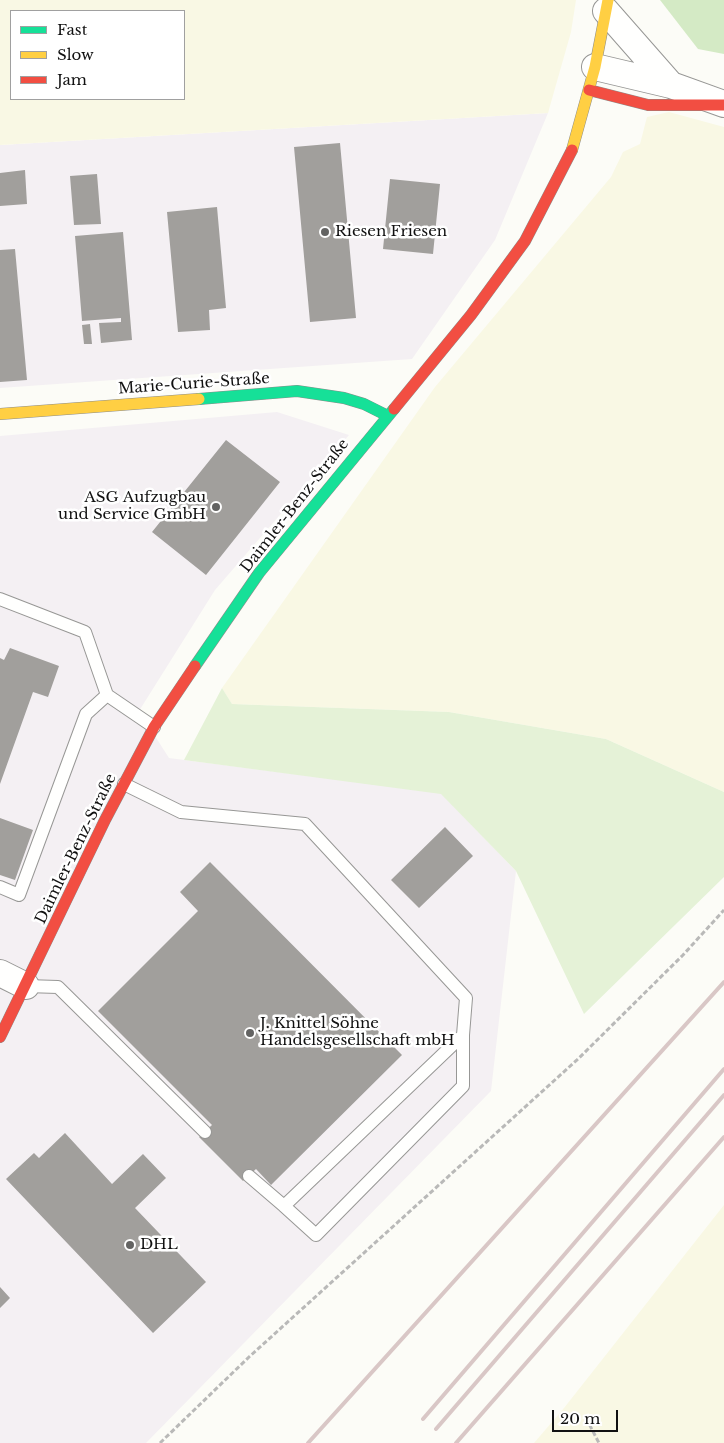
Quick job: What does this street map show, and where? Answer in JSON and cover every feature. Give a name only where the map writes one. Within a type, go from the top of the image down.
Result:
[{"type":"street","name":"Daimler-Benz-Straße","points":[[0,1037],[124,784],[154,727],[259,573],[386,415],[471,315],[525,241],[571,152],[592,79],[607,6]]},
{"type":"street","points":[[607,6],[671,85]]},
{"type":"street","points":[[592,79],[671,85],[724,104]]},
{"type":"street","points":[[592,79],[648,105],[724,104]]},
{"type":"street","name":"Marie-Curie-Straße","points":[[0,414],[297,391],[344,398],[364,404],[386,415]]},
{"type":"street","points":[[0,973],[26,986]]},
{"type":"lane","points":[[0,600],[84,632],[108,694],[154,727]]},
{"type":"lane","points":[[0,888],[19,895],[86,714],[108,694]]},
{"type":"lane","points":[[124,784],[181,812],[305,824],[466,998],[463,1035],[464,1086],[316,1234],[249,1176]]},
{"type":"lane","points":[[26,986],[58,987],[205,1132]]},
{"type":"lane","points":[[284,1206],[463,1035]]},
{"type":"path","points":[[160,1443],[249,1357],[578,1059],[684,955],[724,910]]},
{"type":"path","points":[[586,1418],[599,1443]]},
{"type":"shaded area","points":[[548,113],[495,240],[412,359],[0,388],[0,145]]},
{"type":"shaded area","points":[[277,412],[349,435],[215,590],[139,711],[169,758],[441,793],[516,871],[491,1091],[146,1443],[0,1443],[0,436]]},
{"type":"green space","points":[[0,0],[576,0],[571,32],[548,113],[0,145]]},
{"type":"green space","points":[[660,0],[724,0],[724,54],[698,49]]},
{"type":"green space","points":[[669,112],[724,127],[724,792],[606,739],[449,712],[232,704],[222,688],[435,387],[611,177],[623,152],[640,144],[647,117]]},
{"type":"green space","points":[[222,688],[232,704],[449,712],[606,739],[724,792],[724,877],[584,1014],[516,871],[441,794],[184,760]]},
{"type":"green space","points":[[724,1205],[724,1443],[534,1443],[564,1408]]},
{"type":"building","name":"Riesen Friesen","points":[[340,143],[356,318],[310,322],[294,147]]},
{"type":"building","points":[[25,170],[27,204],[0,206],[0,173]]},
{"type":"building","points":[[97,174],[101,224],[74,225],[70,176]]},
{"type":"building","points":[[390,179],[440,184],[433,254],[383,249]]},
{"type":"building","points":[[217,207],[226,308],[209,310],[210,330],[178,332],[167,212]]},
{"type":"building","points":[[123,232],[132,340],[101,343],[99,323],[121,322],[121,318],[82,321],[75,236]]},
{"type":"building","points":[[15,249],[27,380],[0,382],[0,250]]},
{"type":"building","points":[[90,324],[92,344],[84,344],[82,325]]},
{"type":"building","name":"ASG Aufzugbau und Service GmbH","points":[[226,440],[280,482],[206,575],[152,532]]},
{"type":"building","points":[[10,648],[59,666],[48,697],[33,692],[0,784],[0,658],[4,660]]},
{"type":"building","points":[[0,818],[33,830],[15,880],[0,875]]},
{"type":"building","points":[[445,827],[473,856],[419,908],[391,880]]},
{"type":"building","name":"J. Knittel Söhne Handelsgesellschaft mbH","points":[[210,862],[402,1055],[271,1185],[256,1169],[243,1181],[199,1137],[212,1125],[98,1011],[198,911],[180,892]]},
{"type":"building","name":"DHL","points":[[65,1133],[112,1184],[143,1154],[166,1178],[135,1208],[206,1282],[153,1333],[6,1179],[34,1153],[39,1158]]},
{"type":"building","points":[[0,1287],[10,1298],[0,1308]]},
{"type":"railway","points":[[308,1443],[724,982]]},
{"type":"railway","points":[[423,1419],[724,1069]]},
{"type":"railway","points":[[436,1429],[724,1095]]},
{"type":"railway","points":[[456,1443],[724,1137]]},
{"type":"traffic: fast","points":[[199,399],[297,391],[344,398],[364,404],[386,415]]},
{"type":"traffic: fast","points":[[195,666],[259,573],[394,409]]},
{"type":"traffic: slow","points":[[572,150],[595,67],[608,0]]},
{"type":"traffic: slow","points":[[0,414],[199,399]]},
{"type":"traffic: jam","points":[[589,90],[648,105],[724,105]]},
{"type":"traffic: jam","points":[[394,409],[471,315],[525,241],[572,150]]},
{"type":"traffic: jam","points":[[0,1037],[105,820],[154,727],[195,666]]},
{"type":"place","name":"Riesen Friesen","points":[[325,232]]},
{"type":"place","name":"ASG Aufzugbau und Service GmbH","points":[[216,507]]},
{"type":"place","name":"J. Knittel Söhne Handelsgesellschaft mbH","points":[[250,1033]]},
{"type":"place","name":"DHL","points":[[130,1245]]}]
